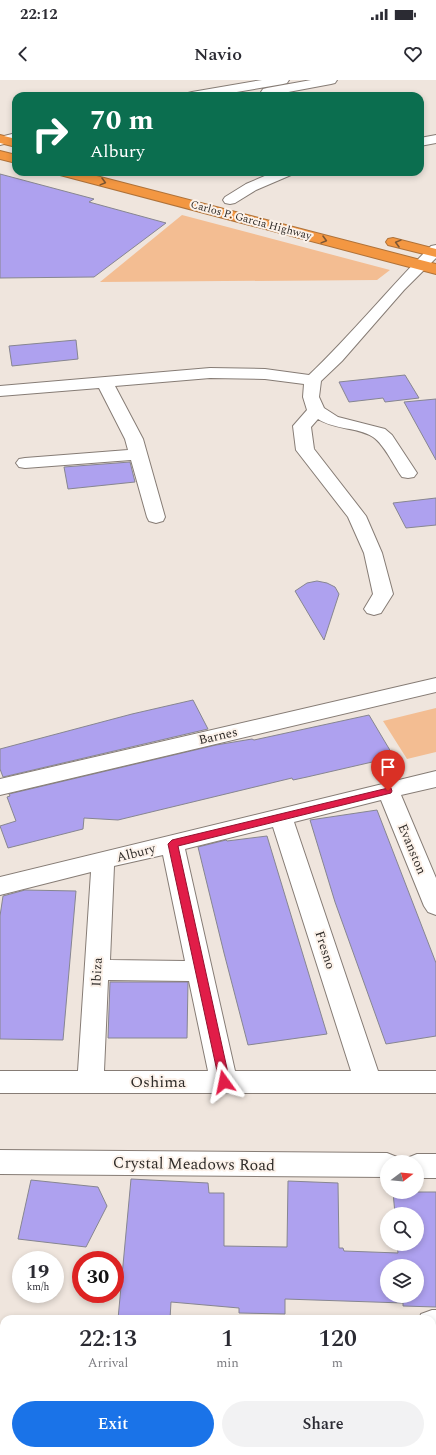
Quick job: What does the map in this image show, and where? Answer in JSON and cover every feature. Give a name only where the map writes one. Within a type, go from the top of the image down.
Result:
[{"type":"highway","points":[[1,137],[12,141]]},
{"type":"highway","points":[[0,155],[12,158]]},
{"type":"highway","name":"Carlos P. Garcia Highway","points":[[81,176],[436,269]]},
{"type":"highway","points":[[144,192],[159,181]]},
{"type":"highway","name":"Carlos P. Garcia Highway","points":[[216,196],[245,204]]},
{"type":"highway","points":[[380,239],[435,252]]},
{"type":"street","points":[[215,92],[283,80]]},
{"type":"street","points":[[265,92],[331,80]]},
{"type":"street","points":[[1,137],[12,130]]},
{"type":"street","points":[[1,137],[12,137]]},
{"type":"street","points":[[424,141],[436,139]]},
{"type":"street","points":[[230,200],[251,187],[277,176]]},
{"type":"street","points":[[408,473],[386,439],[379,433],[332,421],[316,411],[310,397],[314,380],[336,358],[399,287],[435,252]]},
{"type":"street","points":[[0,391],[210,373],[265,374],[314,380]]},
{"type":"street","points":[[104,382],[134,439],[156,516]]},
{"type":"street","points":[[316,411],[302,426],[305,450],[357,516],[373,553],[382,594],[374,609]]},
{"type":"street","points":[[25,463],[139,454]]},
{"type":"street","name":"Barnes","points":[[0,787],[436,684]]},
{"type":"street","name":"Albury","points":[[0,886],[436,779]]},
{"type":"street","name":"Evanston","points":[[388,791],[436,906]]},
{"type":"street","name":"Fresno","points":[[281,817],[368,1082]]},
{"type":"street","points":[[172,844],[224,1082]]},
{"type":"street","name":"Ibiza","points":[[90,1082],[103,861]]},
{"type":"street","points":[[97,970],[200,971]]},
{"type":"street","name":"Oshima","points":[[0,1082],[436,1082]]},
{"type":"street","name":"Crystal Meadows Road","points":[[0,1162],[380,1166]]},
{"type":"street","points":[[424,1166],[436,1166]]},
{"type":"shaded area","points":[[182,215],[390,270],[377,280],[100,282]]},
{"type":"shaded area","points":[[436,708],[436,752],[407,759],[383,721]]},
{"type":"building","points":[[0,174],[94,199],[89,202],[166,223],[94,277],[0,278]]},
{"type":"building","points":[[76,340],[78,359],[12,366],[9,346]]},
{"type":"building","points":[[405,375],[419,398],[385,402],[383,398],[349,402],[339,382]]},
{"type":"building","points":[[436,399],[436,460],[404,402]]},
{"type":"building","points":[[130,462],[135,482],[68,489],[64,467]]},
{"type":"building","points":[[436,498],[436,525],[406,528],[393,503]]},
{"type":"building","points":[[317,581],[327,583],[335,587],[339,594],[324,640],[295,591],[307,583]]},
{"type":"building","points":[[193,700],[208,729],[3,777],[0,769],[0,749],[132,714]]},
{"type":"building","points":[[369,715],[394,757],[293,780],[292,778],[118,820],[84,818],[83,829],[8,848],[0,826],[16,821],[7,797],[10,796],[9,794],[216,745],[252,739],[254,740]]},
{"type":"building","points":[[377,810],[436,963],[436,1036],[386,1044],[335,902],[310,820]]},
{"type":"building","points":[[267,836],[327,1034],[248,1045],[198,847],[226,840]]},
{"type":"building","points":[[25,890],[76,891],[63,1040],[0,1039],[0,916],[3,896]]},
{"type":"building","points":[[110,982],[188,982],[187,1038],[108,1038]]},
{"type":"building","points":[[131,1179],[208,1183],[209,1193],[224,1193],[224,1246],[287,1247],[288,1181],[338,1183],[339,1248],[343,1248],[344,1251],[398,1253],[398,1251],[424,1251],[424,1207],[394,1207],[394,1199],[424,1199],[424,1192],[436,1192],[436,1307],[403,1306],[403,1303],[424,1303],[424,1259],[380,1259],[380,1302],[285,1299],[285,1314],[239,1313],[239,1308],[171,1302],[170,1315],[118,1315],[119,1303],[124,1303],[124,1254]]},
{"type":"building","points":[[31,1180],[98,1187],[107,1206],[86,1247],[18,1239]]},
{"type":"route","points":[[224,1082],[172,844],[388,791]]}]
